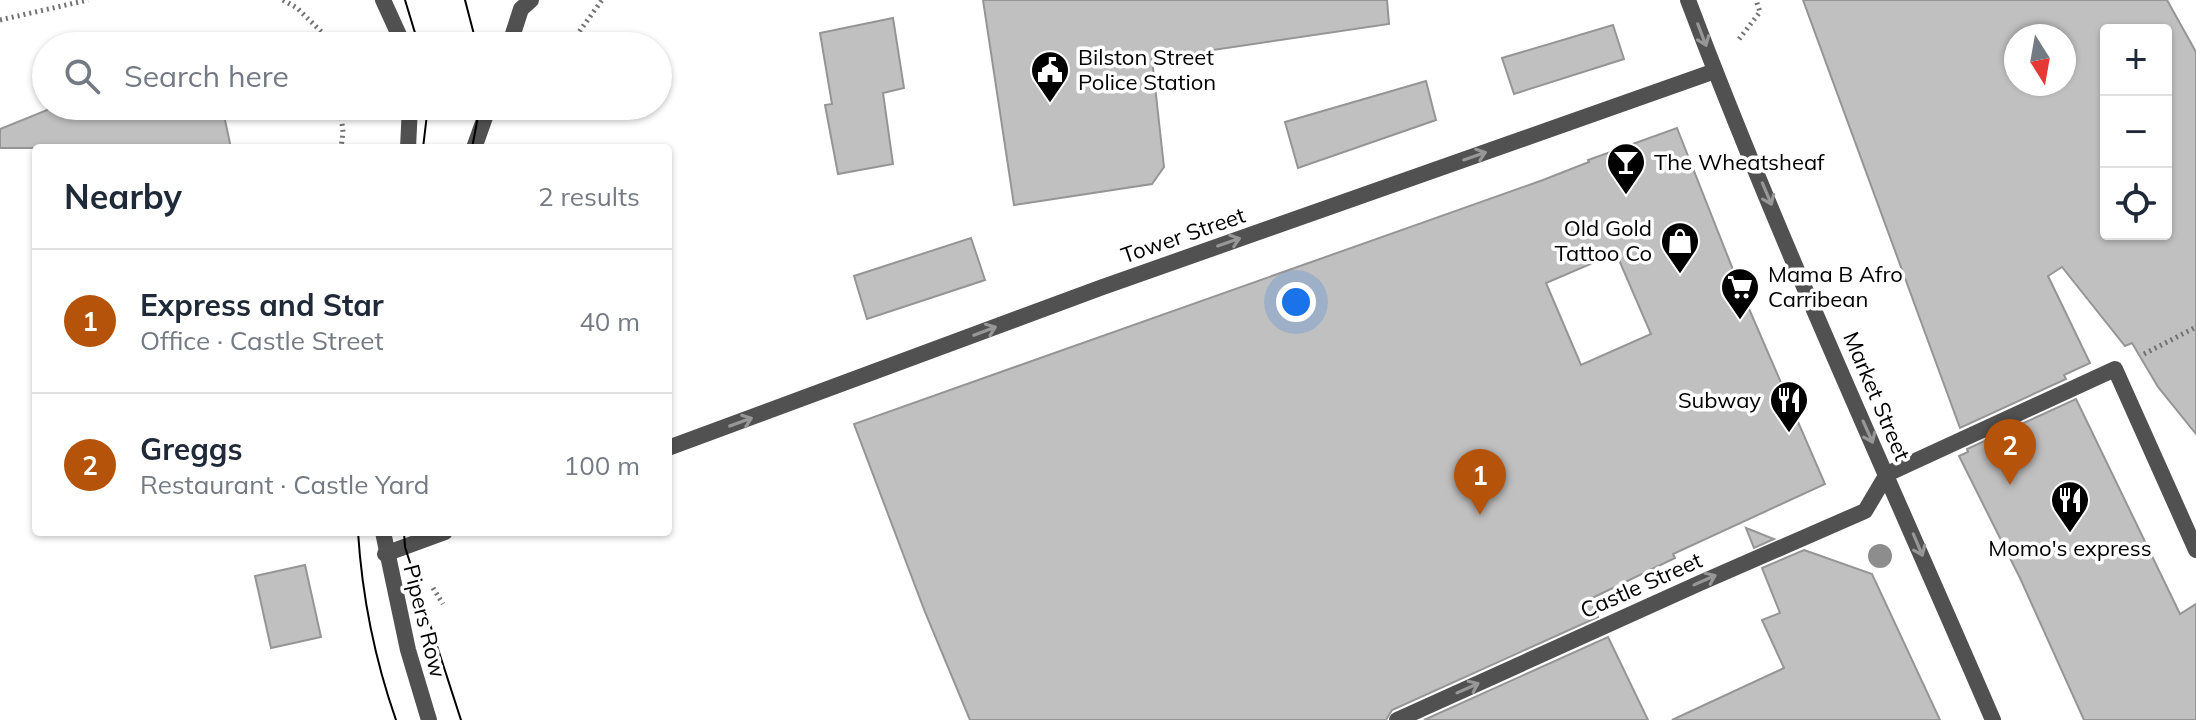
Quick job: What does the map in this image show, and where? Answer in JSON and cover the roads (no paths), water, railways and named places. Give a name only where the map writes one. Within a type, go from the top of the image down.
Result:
[{"type":"street","points":[[383,0],[398,32]]},
{"type":"street","name":"Market Street","points":[[1688,0],[1715,71],[1993,720]]},
{"type":"street","points":[[514,32],[524,3]]},
{"type":"street","name":"Tower Street","points":[[672,447],[1100,288],[1715,71]]},
{"type":"street","points":[[408,144],[409,120]]},
{"type":"street","points":[[475,144],[484,120]]},
{"type":"street","points":[[1887,474],[2115,369],[2196,550]]},
{"type":"street","name":"Castle Street","points":[[1397,720],[1865,511],[1887,474]]},
{"type":"street","name":"Pipers Row","points":[[383,536],[408,650],[429,720]]},
{"type":"street","points":[[385,554],[434,536]]},
{"type":"tram line","points":[[405,0],[415,32]]},
{"type":"tram line","points":[[465,0],[473,32]]},
{"type":"tram line","points":[[423,144],[426,120]]},
{"type":"tram line","points":[[473,144],[477,120]]},
{"type":"tram line","points":[[358,536],[371,627],[396,720]]},
{"type":"tram line","points":[[404,536],[405,547],[461,720]]},
{"type":"place","name":"Bilston Street Police Station","points":[[1050,104]]},
{"type":"place","name":"The Wheatsheaf","points":[[1626,196]]},
{"type":"place","name":"Old Gold Tattoo Co","points":[[1680,275]]},
{"type":"place","name":"Mama B Afro Carribean","points":[[1740,321]]},
{"type":"place","name":"Subway","points":[[1789,434]]},
{"type":"place","name":"Greggs","points":[[2010,485]]},
{"type":"place","name":"Express and Star","points":[[1480,515]]},
{"type":"place","name":"Momo's express","points":[[2070,534]]}]
